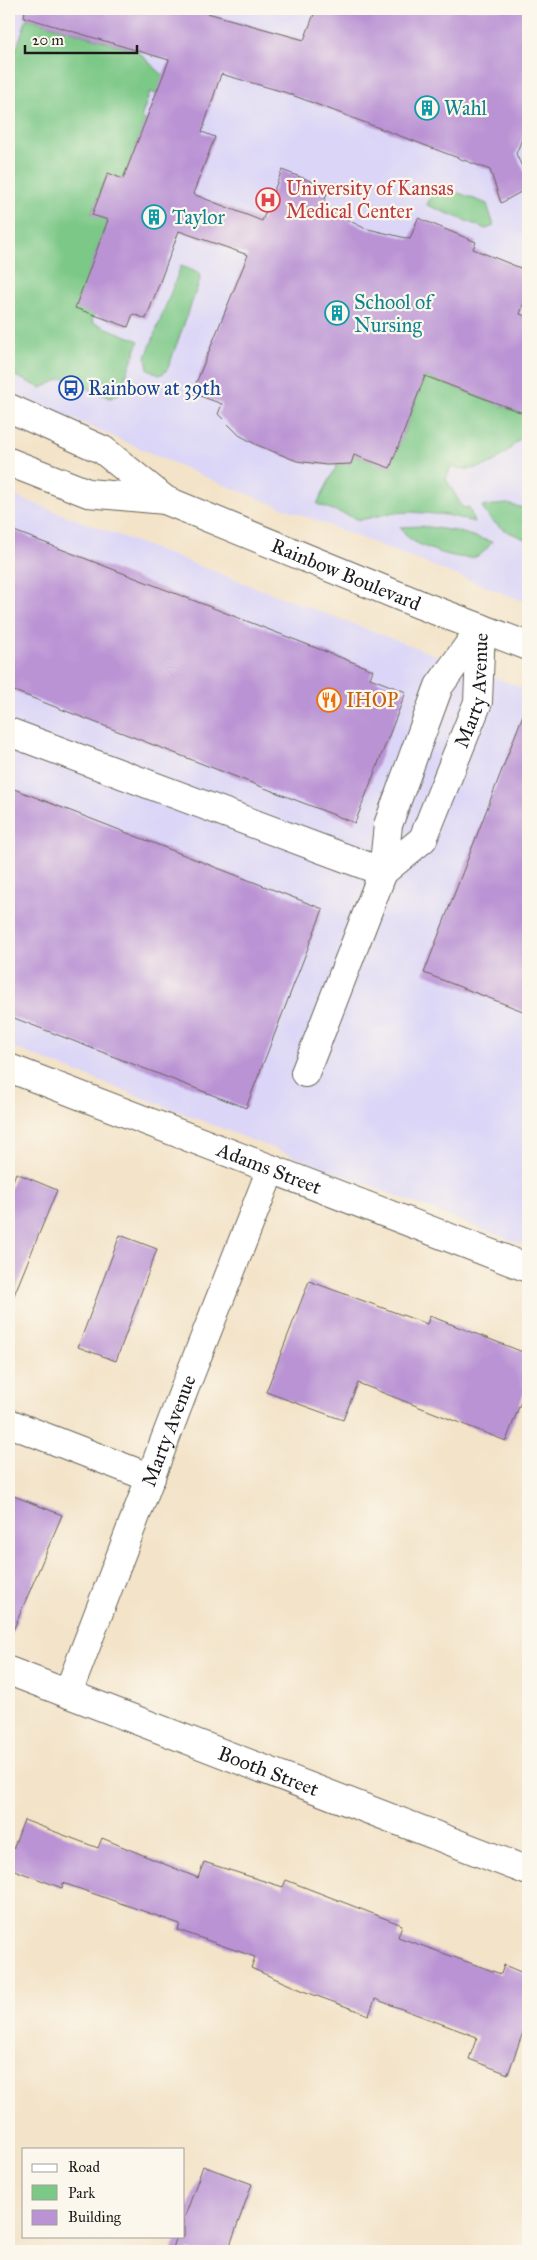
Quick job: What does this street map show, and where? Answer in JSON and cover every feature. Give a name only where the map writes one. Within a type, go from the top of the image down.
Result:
[{"type":"street","name":"Rainbow Boulevard","points":[[9,408],[102,450],[165,500]]},
{"type":"street","name":"Rainbow Boulevard","points":[[9,462],[88,492],[165,500],[528,646]]},
{"type":"street","name":"Marty Avenue","points":[[305,1073],[382,872],[388,826],[439,686],[482,628]]},
{"type":"street","name":"Marty Avenue","points":[[382,872],[423,839],[478,702],[482,628]]},
{"type":"street","points":[[9,732],[382,872]]},
{"type":"street","name":"Adams Street","points":[[9,1068],[528,1268]]},
{"type":"street","name":"Marty Avenue","points":[[68,1693],[271,1169]]},
{"type":"street","points":[[9,1423],[151,1478]]},
{"type":"street","name":"Booth Street","points":[[9,1671],[528,1871]]},
{"type":"shaded area","name":"University of Kansas Medical Center","points":[[9,9],[528,9],[528,603],[219,483],[9,391]]},
{"type":"shaded area","points":[[9,494],[528,690],[528,1247],[9,1046]]},
{"type":"green space","points":[[27,18],[137,51],[166,78],[160,95],[150,92],[141,118],[146,121],[123,179],[107,174],[92,214],[108,220],[76,307],[94,314],[92,322],[139,341],[119,394],[110,398],[63,378],[41,388],[9,373],[9,71]]},
{"type":"green space","points":[[436,184],[487,204],[494,226],[486,229],[427,205]]},
{"type":"green space","points":[[181,266],[199,273],[200,280],[168,368],[159,375],[148,369],[146,357]]},
{"type":"green space","points":[[425,376],[526,415],[522,425],[526,433],[509,450],[493,462],[475,468],[451,467],[446,479],[463,508],[469,507],[474,522],[447,515],[411,512],[391,513],[360,520],[317,504],[337,465],[350,464],[354,455],[390,468]]},
{"type":"green space","points":[[507,504],[528,509],[528,540],[501,528],[485,513],[482,506]]},
{"type":"green space","points":[[422,526],[456,531],[492,542],[478,556],[463,558],[453,556],[416,543],[400,527]]},
{"type":"building","points":[[25,9],[193,9],[304,40],[316,9],[528,9],[528,124],[516,154],[528,179],[528,188],[501,203],[490,170],[284,92],[221,74],[202,132],[215,137],[193,194],[262,221],[282,170],[329,188],[322,207],[364,228],[410,239],[418,218],[476,242],[473,249],[528,271],[528,291],[520,314],[528,317],[528,415],[425,376],[390,468],[354,455],[351,464],[326,465],[297,461],[257,445],[239,435],[218,414],[222,404],[192,393],[248,255],[179,231],[146,319],[133,314],[128,327],[75,308],[108,220],[92,215],[108,173],[123,179],[169,60],[24,17]]},
{"type":"building","points":[[9,529],[373,670],[370,678],[406,692],[355,823],[9,689]]},
{"type":"building","points":[[526,707],[528,707],[528,1013],[424,973]]},
{"type":"building","points":[[9,787],[323,909],[246,1108],[9,1016]]},
{"type":"building","points":[[16,1173],[57,1190],[10,1305],[9,1191]]},
{"type":"building","points":[[120,1235],[157,1249],[116,1361],[78,1347]]},
{"type":"building","points":[[309,1281],[427,1324],[430,1316],[528,1354],[528,1383],[506,1441],[358,1383],[343,1420],[266,1392]]},
{"type":"building","points":[[9,1494],[62,1515],[9,1640]]},
{"type":"building","points":[[24,1820],[98,1848],[102,1838],[198,1878],[204,1862],[283,1887],[286,1880],[402,1925],[398,1937],[501,1974],[504,1965],[528,1975],[528,2018],[508,2074],[469,2059],[477,2037],[375,1999],[369,2015],[306,1992],[251,1968],[255,1957],[178,1930],[180,1924],[63,1883],[62,1888],[9,1868],[9,1860]]},
{"type":"building","points":[[203,2166],[252,2184],[228,2251],[172,2251],[176,2238],[185,2238],[185,2216]]},
{"type":"place","name":"Wahl","points":[[427,108]]},
{"type":"place","name":"University of Kansas Medical Center","points":[[268,200]]},
{"type":"place","name":"Taylor","points":[[154,217]]},
{"type":"place","name":"School of Nursing","points":[[337,313]]},
{"type":"place","name":"Rainbow at 39th","points":[[71,388]]},
{"type":"place","name":"IHOP","points":[[329,700]]}]
